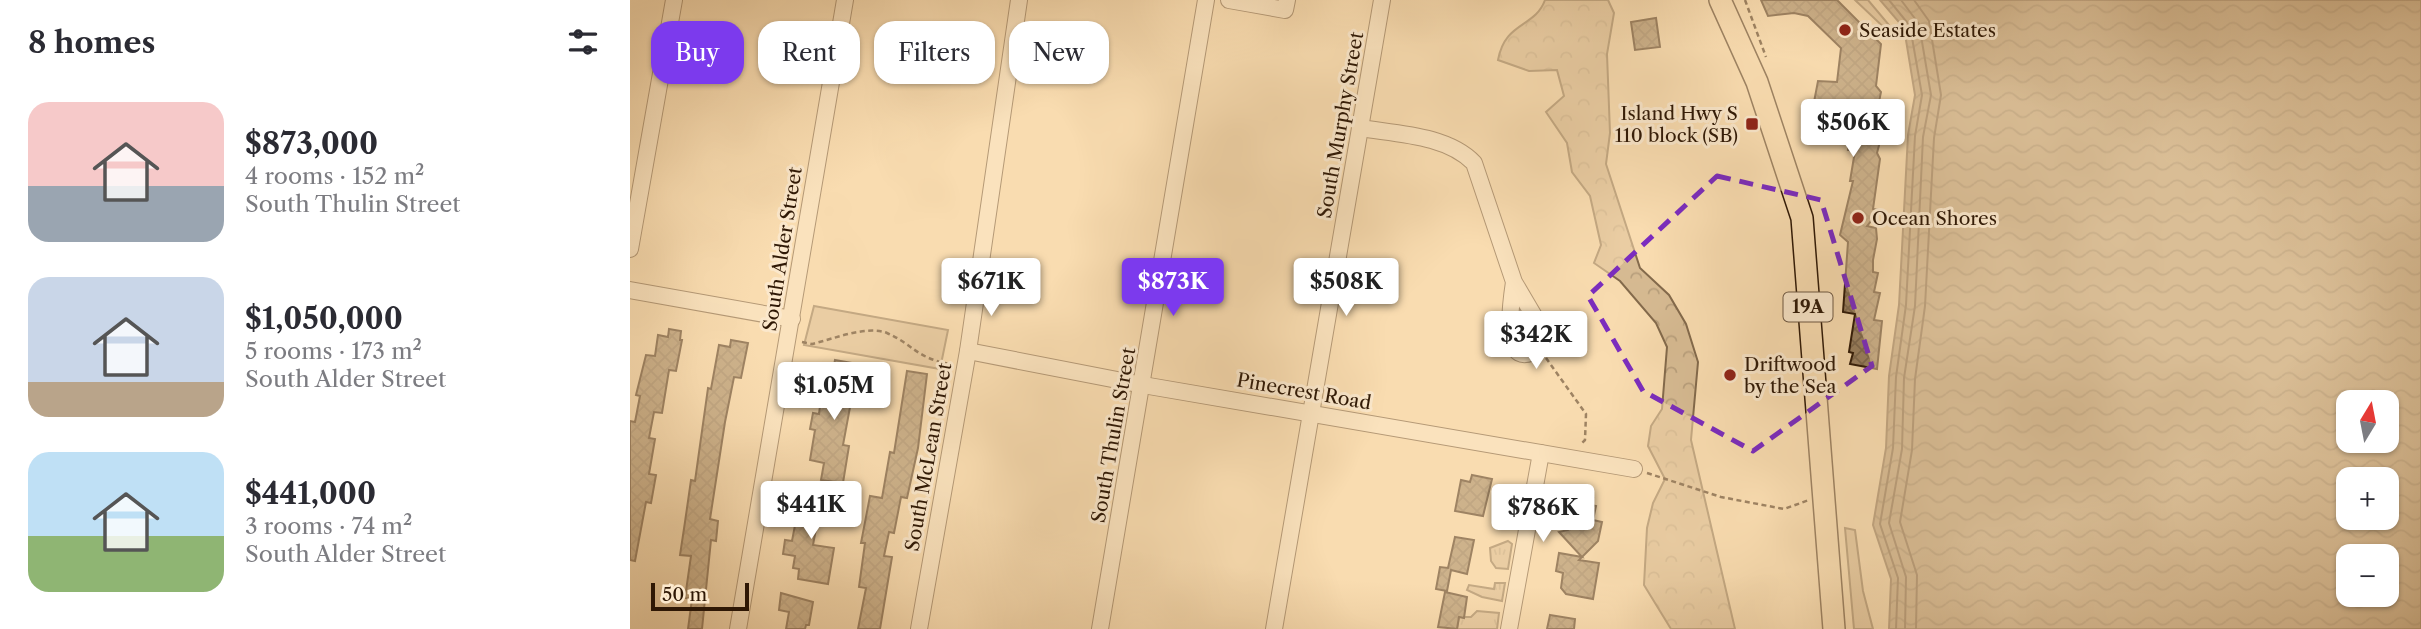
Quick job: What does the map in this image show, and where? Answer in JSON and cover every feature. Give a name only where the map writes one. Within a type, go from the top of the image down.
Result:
[{"type":"main road","name":"19A","points":[[1720,0],[1757,82],[1802,218],[1834,629]]},
{"type":"street","points":[[630,249],[674,0]]},
{"type":"street","name":"South Alder Street","points":[[738,629],[845,0]]},
{"type":"street","name":"South McLean Street","points":[[919,629],[967,358],[1019,0]]},
{"type":"street","name":"South Thulin Street","points":[[1100,629],[1206,0]]},
{"type":"street","points":[[1229,0],[1286,5]]},
{"type":"street","name":"South Murphy Street","points":[[1274,629],[1382,0]]},
{"type":"street","points":[[1360,128],[1435,141],[1462,150],[1474,163],[1514,282],[1544,333],[1539,349],[1533,353],[1524,354],[1514,348],[1510,338],[1514,282]]},
{"type":"street","points":[[630,290],[792,319]]},
{"type":"street","name":"Pinecrest Road","points":[[967,358],[1143,385],[1634,469]]},
{"type":"street","points":[[1509,629],[1541,453]]},
{"type":"path","points":[[789,339],[812,344],[872,330],[887,333],[927,360],[967,358]]},
{"type":"path","points":[[1539,349],[1586,414],[1585,440],[1568,457]]},
{"type":"path","points":[[1634,469],[1721,497],[1784,509],[1815,498]]},
{"type":"highlighted area","points":[[1717,176],[1821,200],[1872,366],[1753,451],[1643,391],[1588,296]]},
{"type":"green space","points":[[1545,0],[1608,0],[1614,13],[1607,54],[1610,133],[1606,164],[1640,268],[1669,295],[1686,324],[1698,362],[1691,440],[1735,629],[1671,629],[1644,585],[1647,528],[1653,503],[1665,479],[1648,446],[1651,426],[1662,409],[1667,347],[1656,323],[1620,281],[1594,263],[1601,245],[1590,196],[1572,172],[1567,143],[1546,112],[1564,96],[1557,70],[1529,71],[1498,60],[1507,38],[1534,16]]},
{"type":"green space","points":[[1855,0],[1868,0],[1889,25],[1893,36]]},
{"type":"green space","points":[[814,306],[948,330],[940,369],[804,345]]},
{"type":"green space","points":[[1845,528],[1855,530],[1863,591],[1873,629],[1854,629]]},
{"type":"green space","points":[[1508,541],[1512,544],[1508,569],[1496,568],[1491,561],[1490,548]]},
{"type":"green space","points":[[1495,583],[1505,583],[1502,601],[1482,597],[1467,590],[1469,585],[1494,589]]},
{"type":"green space","points":[[1477,611],[1499,613],[1497,629],[1457,629],[1459,617],[1471,617]]},
{"type":"water","points":[[1880,0],[2421,0],[2421,629],[1889,629],[1891,579],[1873,525],[1886,448],[1889,376],[1899,305],[1908,135],[1915,95],[1904,28]]},
{"type":"building","points":[[1761,0],[1837,0],[1881,44],[1876,86],[1881,92],[1876,116],[1883,130],[1877,153],[1880,159],[1873,209],[1880,210],[1867,226],[1876,228],[1877,239],[1873,272],[1878,273],[1874,292],[1880,293],[1874,320],[1882,321],[1877,369],[1850,364],[1853,353],[1849,352],[1855,314],[1843,312],[1848,242],[1840,235],[1853,181],[1850,181],[1855,151],[1848,150],[1855,112],[1814,102],[1818,81],[1837,82],[1841,48],[1808,16],[1794,13],[1768,16]]},
{"type":"building","points":[[1656,18],[1660,47],[1635,50],[1631,22]]},
{"type":"building","points":[[669,329],[681,331],[682,340],[676,371],[669,370],[662,413],[654,412],[649,438],[655,439],[649,474],[656,475],[651,503],[646,502],[635,561],[630,560],[630,421],[635,422],[640,396],[636,395],[646,355],[655,356],[658,335],[668,337]]},
{"type":"building","points":[[731,340],[748,343],[741,378],[734,377],[725,422],[710,519],[718,521],[716,541],[711,540],[702,629],[688,629],[692,599],[685,598],[691,556],[680,555],[691,480],[695,481],[708,388],[711,389],[719,345],[730,347]]},
{"type":"building","points":[[835,360],[858,364],[843,445],[849,446],[843,483],[821,480],[824,463],[810,460],[815,430],[810,429],[813,413],[819,414],[824,375],[832,377]]},
{"type":"building","points":[[907,371],[927,374],[918,448],[907,498],[901,497],[894,533],[889,532],[884,556],[892,557],[880,629],[858,629],[866,588],[859,587],[865,543],[861,543],[870,496],[882,498],[890,452],[894,453]]},
{"type":"building","points":[[1472,475],[1492,479],[1483,516],[1455,511],[1461,480],[1470,482]]},
{"type":"building","points":[[1570,493],[1593,498],[1591,505],[1596,506],[1593,520],[1602,522],[1598,541],[1582,557],[1559,532],[1568,530],[1572,509],[1567,508]]},
{"type":"building","points":[[801,494],[824,498],[824,503],[835,505],[833,521],[818,518],[813,545],[834,548],[828,584],[798,579],[799,569],[793,568],[795,556],[783,554],[785,540],[792,541]]},
{"type":"building","points":[[1455,537],[1474,540],[1467,574],[1451,570],[1447,591],[1436,589],[1440,567],[1448,568]]},
{"type":"building","points":[[1559,553],[1599,563],[1593,599],[1566,594],[1561,588],[1563,573],[1556,571]]},
{"type":"building","points":[[1445,592],[1467,597],[1464,618],[1459,617],[1457,629],[1438,627]]},
{"type":"building","points":[[781,593],[813,602],[809,625],[806,625],[805,629],[786,629],[789,612],[779,610]]},
{"type":"building","points":[[1550,615],[1575,619],[1574,629],[1547,629]]},
{"type":"place","name":"Seaside Estates","points":[[1845,30]]},
{"type":"place","name":"Island Hwy S 110 block (SB)","points":[[1752,124]]},
{"type":"place","name":"Ocean Shores","points":[[1858,218]]},
{"type":"place","name":"Driftwood by the Sea","points":[[1730,375]]}]
